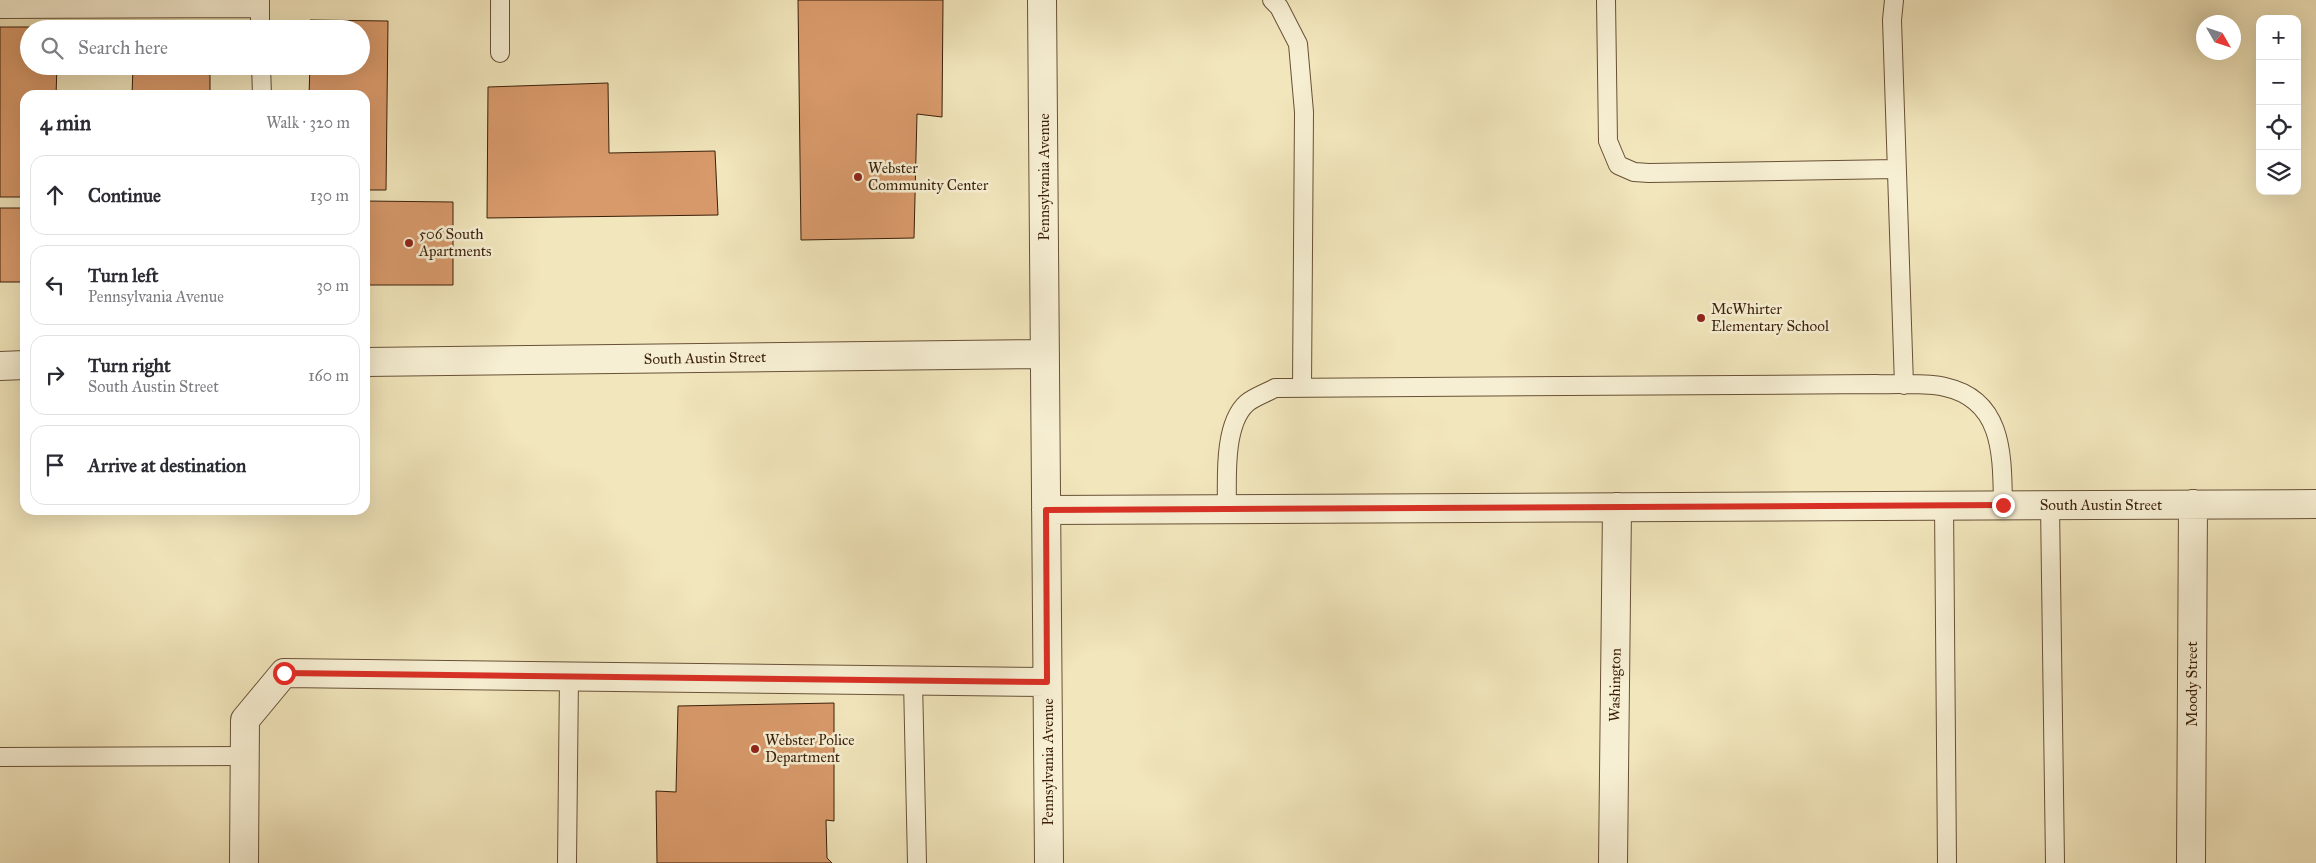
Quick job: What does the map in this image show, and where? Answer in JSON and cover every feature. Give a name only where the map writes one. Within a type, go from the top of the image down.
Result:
[{"type":"street","name":"Pennsylvania Avenue","points":[[1042,0],[1049,863]]},
{"type":"street","name":"South Austin Street","points":[[370,362],[1045,354]]},
{"type":"street","points":[[0,366],[20,366]]},
{"type":"street","name":"Moody Street","points":[[2192,863],[2193,504]]},
{"type":"street","name":"South Austin Street","points":[[1046,510],[2316,504]]},
{"type":"street","name":"Washington","points":[[1613,863],[1617,507]]},
{"type":"street","points":[[244,863],[245,720],[284,673],[1047,682]]},
{"type":"lane","points":[[500,0],[500,53]]},
{"type":"lane","points":[[1272,0],[1279,7],[1298,44],[1304,112],[1302,387]]},
{"type":"lane","points":[[1606,0],[1608,141],[1618,165],[1634,172],[1649,173],[1896,169]]},
{"type":"lane","points":[[1894,0],[1892,20],[1904,385]]},
{"type":"lane","points":[[0,9],[260,4],[260,20]]},
{"type":"lane","points":[[261,75],[262,90]]},
{"type":"lane","points":[[1227,509],[1228,456],[1234,423],[1247,403],[1275,388],[1302,387],[1944,386],[1971,396],[1988,413],[1997,432],[2002,458],[2003,505]]},
{"type":"lane","points":[[1944,505],[1947,863]]},
{"type":"lane","points":[[2050,505],[2055,863]]},
{"type":"lane","points":[[567,863],[569,676]]},
{"type":"lane","points":[[913,680],[917,863]]},
{"type":"lane","points":[[0,757],[245,756]]},
{"type":"building","name":"Webster Community Center","points":[[798,0],[943,0],[942,117],[917,114],[914,238],[801,240]]},
{"type":"building","points":[[370,21],[388,21],[386,190],[370,190],[370,90],[309,90],[310,75],[370,75]]},
{"type":"building","points":[[0,27],[20,27],[20,75],[57,75],[56,90],[20,90],[20,197],[0,197]]},
{"type":"building","points":[[133,75],[210,75],[210,90],[132,90]]},
{"type":"building","points":[[608,83],[609,153],[715,151],[718,215],[487,218],[488,87]]},
{"type":"building","name":"506 South Apartments","points":[[370,201],[453,202],[453,285],[370,285]]},
{"type":"building","points":[[0,208],[20,208],[20,282],[0,282]]},
{"type":"building","name":"Webster Police Department","points":[[834,703],[834,821],[826,820],[827,858],[832,863],[657,863],[656,791],[676,792],[678,706]]},
{"type":"place","name":"Webster Community Center","points":[[858,177]]},
{"type":"place","name":"506 South Apartments","points":[[409,243]]},
{"type":"place","name":"McWhirter Elementary School","points":[[1701,318]]},
{"type":"place","name":"Webster Police Department","points":[[755,749]]},
{"type":"route","points":[[284,673],[1047,682],[1046,510],[2003,505]]}]
